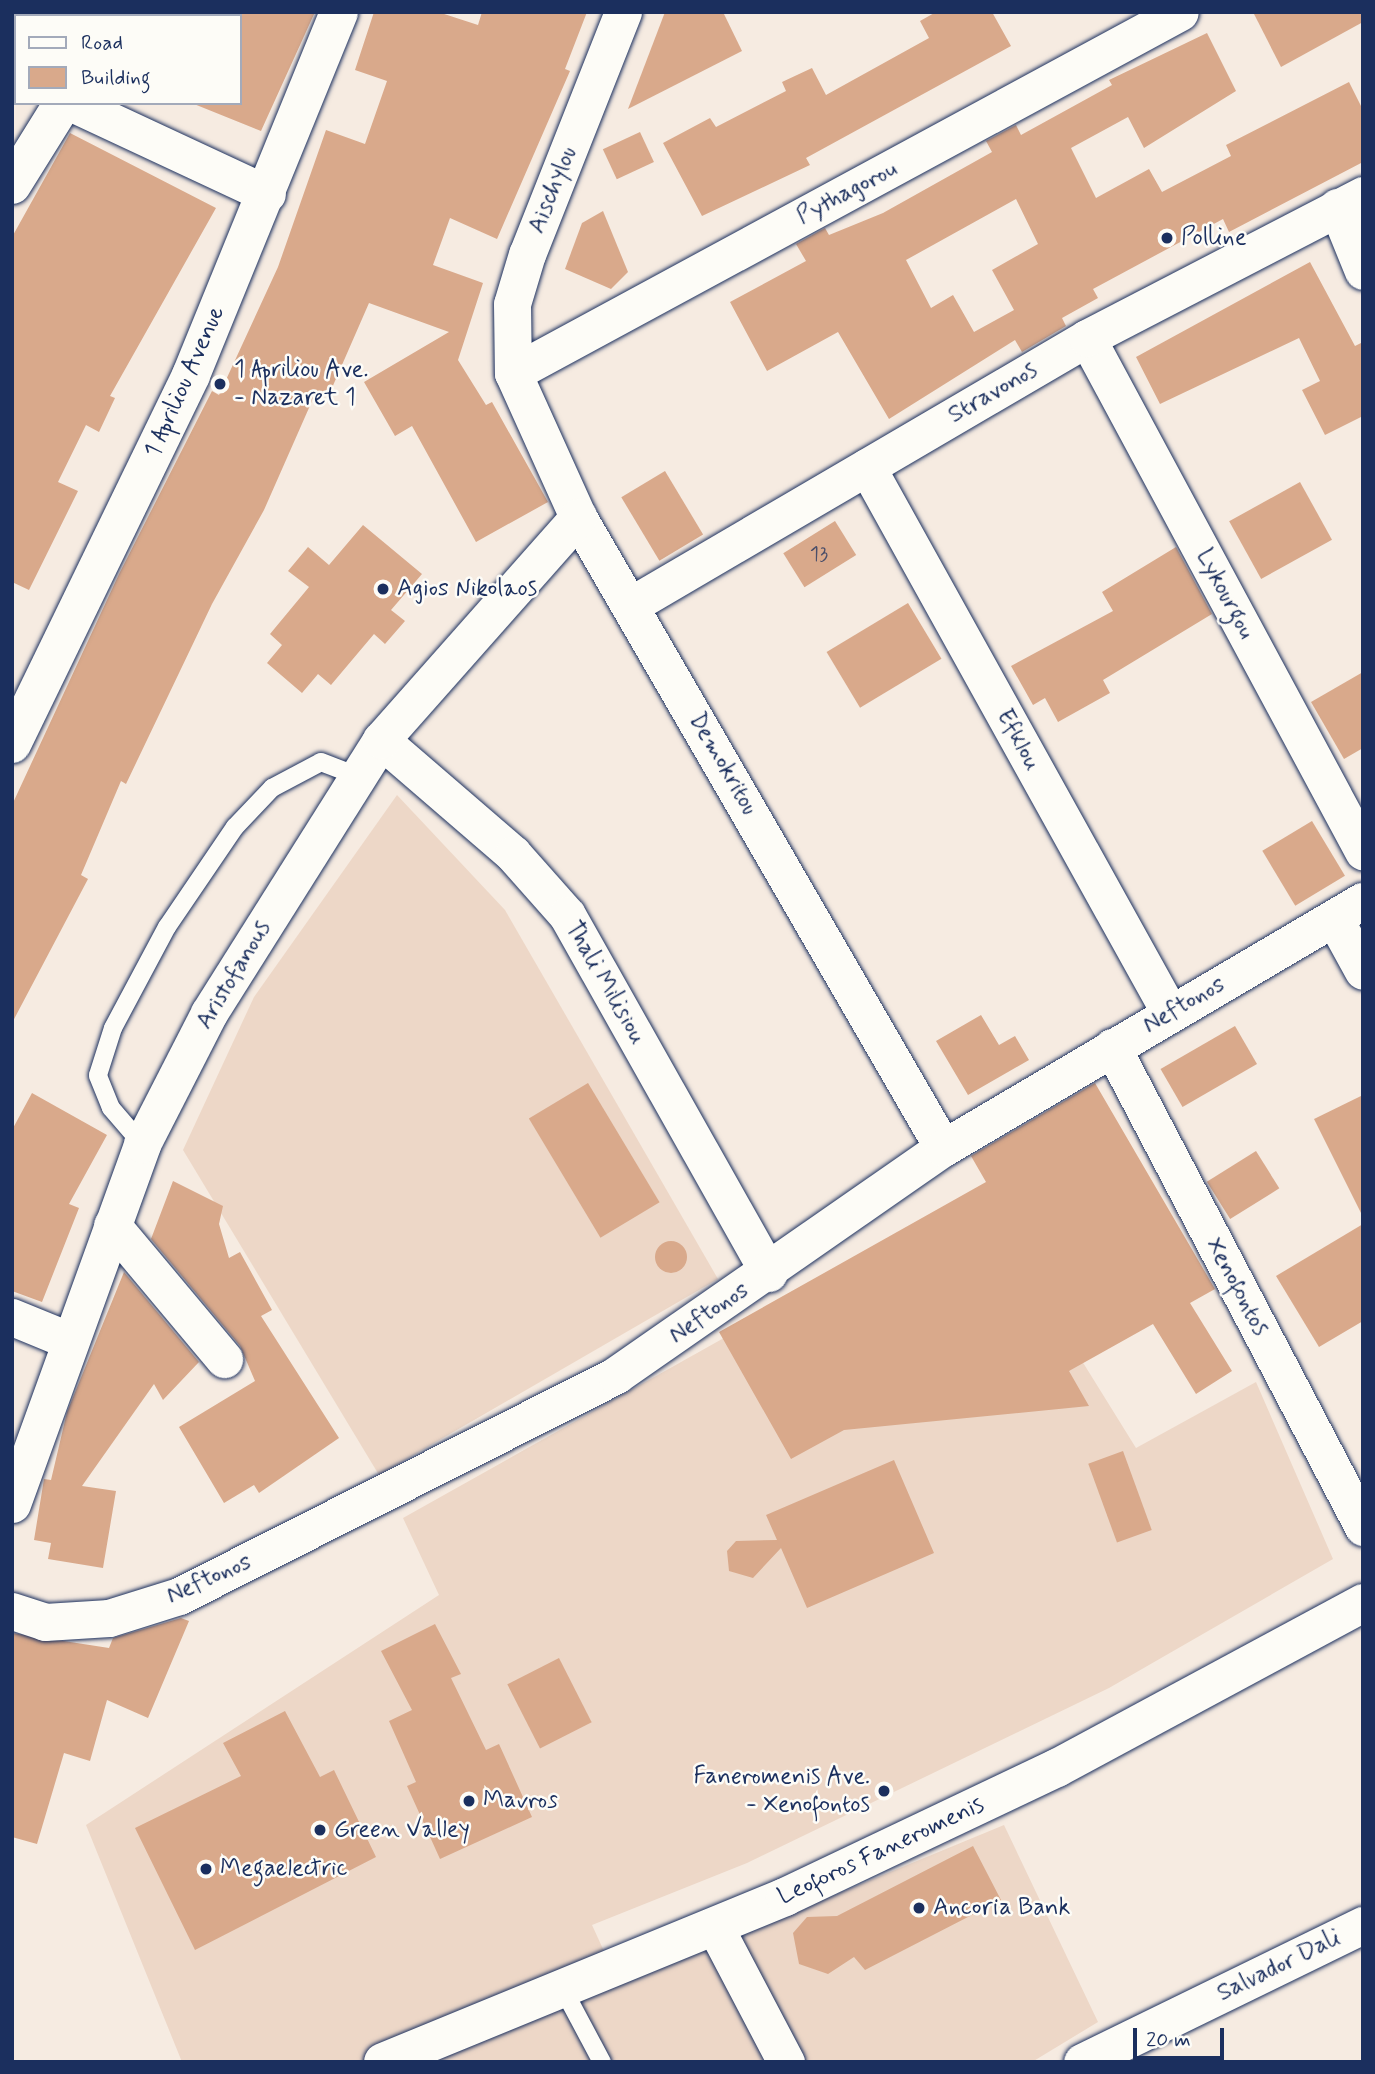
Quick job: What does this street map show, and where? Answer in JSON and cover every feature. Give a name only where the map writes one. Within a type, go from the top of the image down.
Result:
[{"type":"main road","name":"1 Apriliou Avenue","points":[[12,744],[191,375],[339,12]]},
{"type":"main road","points":[[12,185],[63,105]]},
{"type":"main road","name":"Leoforos Faneromenis","points":[[383,2062],[715,1927],[1057,1768],[1363,1603]]},
{"type":"street","name":"Aischylou","points":[[513,373],[512,304],[527,254],[623,12]]},
{"type":"street","name":"Pythagorou","points":[[513,373],[1181,12]]},
{"type":"street","points":[[76,105],[267,194]]},
{"type":"street","points":[[1350,201],[1363,271]]},
{"type":"street","name":"Stravonos","points":[[631,605],[1087,338],[1350,201]]},
{"type":"street","name":"Lykourgou","points":[[1087,338],[1363,850]]},
{"type":"street","name":"Demokritou","points":[[513,373],[578,517],[943,1148]]},
{"type":"street","name":"Efklou","points":[[867,467],[1170,1013]]},
{"type":"street","name":"Aristofanous","points":[[12,1504],[68,1340],[142,1144],[212,1007],[381,740],[578,517]]},
{"type":"street","name":"Thali Milisiou","points":[[381,740],[513,854],[567,915],[769,1273]]},
{"type":"street","points":[[1348,910],[1363,971]]},
{"type":"street","name":"Neftonos","points":[[12,1611],[45,1622],[109,1618],[179,1596],[616,1375],[769,1273],[943,1148],[1348,910]]},
{"type":"street","name":"Xenofontos","points":[[1112,1047],[1363,1527]]},
{"type":"street","points":[[112,1225],[224,1359]]},
{"type":"street","points":[[12,1317],[68,1340]]},
{"type":"street","name":"Salvador Dali","points":[[1089,2060],[1363,1925]]},
{"type":"street","points":[[715,1927],[786,2062]]},
{"type":"lane","points":[[142,1144],[111,1108],[98,1075],[113,1028],[167,927],[235,827],[272,788],[321,762],[358,776]]},
{"type":"lane","points":[[563,1989],[602,2062]]},
{"type":"shaded area","points":[[397,795],[505,910],[718,1279],[379,1475],[183,1150],[254,997]]},
{"type":"shaded area","points":[[979,1195],[1136,1448],[1256,1382],[1333,1559],[1109,1688],[747,1863],[592,1925],[619,1984],[1004,1825],[1098,2022],[1032,2062],[182,2062],[86,1825],[439,1595],[403,1518]]},
{"type":"building","points":[[315,12],[261,131],[196,105],[242,105],[240,14]]},
{"type":"building","points":[[374,12],[438,12],[478,25],[482,12],[587,12],[565,69],[570,71],[497,239],[450,218],[433,265],[483,283],[458,360],[486,405],[492,402],[548,502],[476,542],[412,426],[395,436],[364,382],[449,332],[369,303],[328,397],[316,392],[264,510],[212,604],[126,784],[121,781],[81,875],[88,879],[12,1023],[12,805],[119,574],[212,391],[219,395],[278,267],[326,130],[365,144],[387,81],[355,70]]},
{"type":"building","points":[[665,12],[723,12],[742,51],[628,109]]},
{"type":"building","points":[[936,12],[992,12],[1011,46],[806,158],[810,165],[702,216],[663,143],[710,118],[716,127],[786,91],[782,82],[812,68],[826,95],[929,38],[920,21]]},
{"type":"building","points":[[1253,12],[1363,12],[1363,22],[1281,67]]},
{"type":"building","points":[[1207,33],[1236,91],[1144,148],[1128,117],[1071,148],[1096,198],[1149,169],[1162,192],[1231,156],[1226,145],[1349,82],[1363,110],[1363,162],[1229,232],[1223,219],[1093,289],[1098,298],[1062,318],[1066,326],[1022,352],[1015,340],[889,419],[838,332],[767,371],[730,302],[806,261],[796,244],[825,228],[829,235],[883,213],[992,152],[986,141],[1016,125],[1021,135],[1112,85],[1109,80]],"holes":[[[1016,199],[1038,244],[992,270],[1014,310],[974,332],[953,295],[931,308],[906,260]]]},
{"type":"building","points":[[640,132],[654,162],[617,179],[603,149]]},
{"type":"building","points":[[70,133],[216,208],[110,396],[115,398],[99,432],[86,425],[58,482],[78,491],[29,590],[12,582],[12,237]]},
{"type":"building","points":[[603,211],[628,272],[611,289],[565,269],[582,223]]},
{"type":"building","points":[[1310,262],[1355,346],[1363,342],[1363,416],[1325,435],[1302,390],[1320,381],[1299,338],[1160,404],[1136,357]]},
{"type":"building","points":[[665,471],[703,534],[659,561],[621,497]]},
{"type":"building","points":[[1300,482],[1332,540],[1261,579],[1229,521]]},
{"type":"building","points":[[835,521],[856,555],[804,587],[783,553]]},
{"type":"building","points":[[363,525],[422,574],[391,610],[405,621],[385,644],[374,634],[331,685],[318,674],[302,693],[267,663],[282,645],[270,634],[309,587],[288,571],[308,547],[329,565]]},
{"type":"building","points":[[1176,547],[1212,614],[1103,680],[1110,693],[1058,722],[1045,698],[1033,705],[1011,666],[1113,611],[1102,592]]},
{"type":"building","points":[[908,603],[941,659],[860,708],[827,652]]},
{"type":"building","points":[[1363,672],[1363,748],[1344,759],[1311,702]]},
{"type":"building","points":[[1312,821],[1345,876],[1295,906],[1262,851]]},
{"type":"building","points":[[981,1015],[999,1045],[1015,1036],[1029,1060],[968,1095],[936,1041]]},
{"type":"building","points":[[1235,1026],[1257,1064],[1183,1107],[1161,1069]]},
{"type":"building","points":[[588,1083],[660,1202],[600,1238],[529,1119]]},
{"type":"building","points":[[1095,1083],[1215,1289],[1190,1303],[1232,1371],[1196,1394],[1153,1324],[1069,1371],[1089,1406],[844,1430],[791,1459],[719,1332],[986,1182],[971,1156]]},
{"type":"building","points":[[32,1093],[107,1135],[69,1204],[79,1208],[42,1302],[12,1291],[12,1130]]},
{"type":"building","points":[[1363,1095],[1363,1217],[1314,1119]]},
{"type":"building","points":[[1256,1151],[1279,1188],[1230,1219],[1207,1182]]},
{"type":"building","points":[[173,1181],[223,1206],[219,1224],[229,1258],[240,1252],[272,1310],[261,1316],[339,1438],[259,1493],[254,1485],[224,1503],[179,1427],[255,1381],[240,1346],[151,1239]]},
{"type":"building","points":[[1363,1224],[1363,1321],[1319,1347],[1276,1276]]},
{"type":"building","points":[[671,1241],[682,1246],[687,1257],[682,1268],[671,1273],[660,1268],[655,1257],[660,1246]]},
{"type":"building","points":[[124,1272],[199,1362],[163,1400],[154,1384],[82,1486],[116,1491],[103,1568],[48,1559],[51,1543],[34,1540],[44,1479],[51,1480],[67,1412]]},
{"type":"building","points":[[1123,1451],[1152,1530],[1117,1543],[1088,1464]]},
{"type":"building","points":[[894,1460],[934,1553],[807,1608],[781,1548],[753,1578],[729,1571],[727,1551],[736,1541],[777,1540],[766,1515]]},
{"type":"building","points":[[181,1618],[189,1621],[148,1718],[107,1700],[90,1761],[64,1753],[37,1844],[12,1837],[12,1633],[109,1648],[113,1638]]},
{"type":"building","points":[[435,1624],[461,1674],[451,1678],[486,1750],[499,1744],[532,1817],[440,1859],[407,1786],[416,1782],[389,1721],[412,1710],[381,1651]]},
{"type":"building","points":[[559,1658],[592,1722],[540,1748],[507,1684]]},
{"type":"building","points":[[285,1711],[320,1777],[334,1770],[376,1857],[195,1950],[135,1828],[241,1776],[223,1743]]},
{"type":"building","name":"Ancoria Bank","points":[[973,1846],[1001,1900],[865,1970],[854,1957],[828,1974],[799,1964],[793,1933],[807,1917],[837,1916]]},
{"type":"place","name":"Polline","points":[[1167,238]]},
{"type":"place","name":"1 Apriliou Ave. - Nazaret 1","points":[[220,384]]},
{"type":"place","name":"Agios Nikolaos","points":[[383,589]]},
{"type":"place","name":"Faneromenis Ave. - Xenofontos","points":[[884,1791]]},
{"type":"place","name":"Mavros","points":[[469,1801]]},
{"type":"place","name":"Green Valley","points":[[320,1830]]},
{"type":"place","name":"Megaelectric","points":[[206,1869]]},
{"type":"place","name":"Ancoria Bank","points":[[919,1908]]}]
